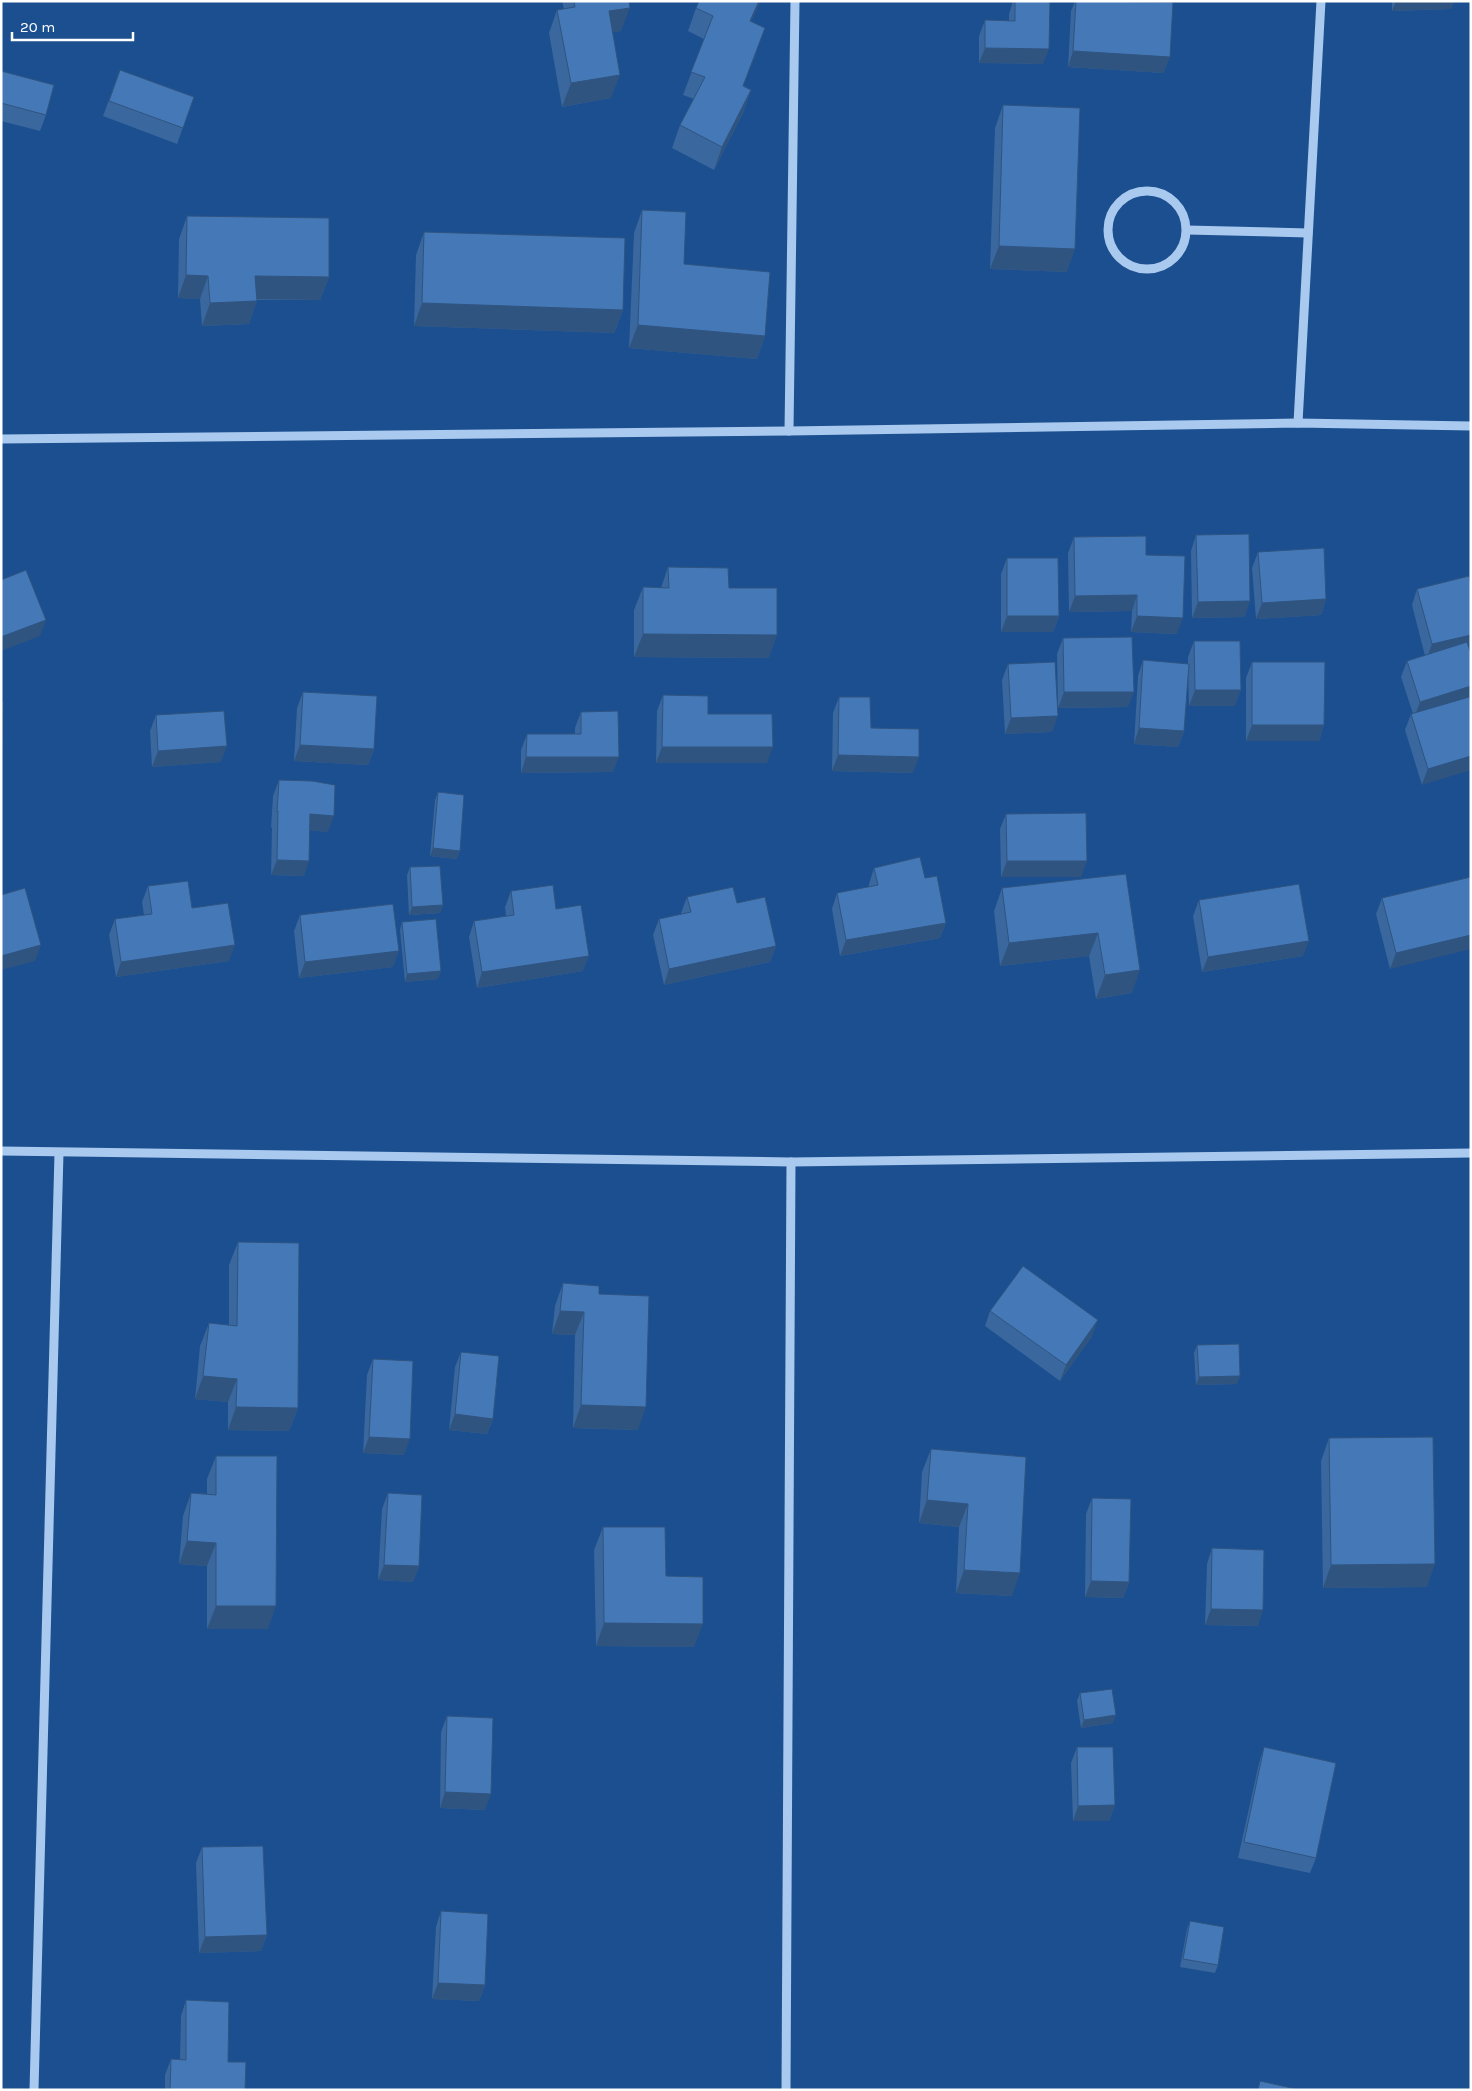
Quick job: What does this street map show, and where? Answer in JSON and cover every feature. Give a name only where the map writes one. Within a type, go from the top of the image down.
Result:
[{"type":"street","points":[[788,431],[795,1]]},
{"type":"street","points":[[1298,423],[1321,1]]},
{"type":"street","points":[[1147,190],[1162,194],[1175,202],[1184,215],[1188,230],[1184,246],[1175,259],[1163,268],[1148,271],[1132,267],[1119,259],[1110,246],[1108,231],[1110,215],[1119,202],[1132,194],[1147,190]]},
{"type":"street","points":[[1188,230],[1308,234]]},
{"type":"street","points":[[1,439],[788,431],[1298,423],[1471,426]]},
{"type":"street","points":[[1,1152],[791,1162],[1471,1153]]},
{"type":"street","points":[[34,2090],[59,1153]]},
{"type":"street","points":[[786,2090],[791,1162]]},
{"type":"building","points":[[574,1],[629,1],[630,8],[609,11],[620,75],[571,83],[557,10],[575,7]]},
{"type":"building","points":[[699,1],[759,1],[750,21],[765,28],[743,86],[751,90],[722,147],[680,125],[705,77],[691,72],[713,16],[696,8]]},
{"type":"building","points":[[1015,1],[1050,1],[1049,49],[985,48],[985,20],[1015,21]]},
{"type":"building","points":[[1076,1],[1173,2],[1170,57],[1073,51]]},
{"type":"building","points":[[120,70],[194,97],[183,128],[109,101]]},
{"type":"building","points":[[1,71],[54,85],[46,115],[1,103]]},
{"type":"building","points":[[1003,105],[1080,108],[1075,249],[999,246]]},
{"type":"building","points":[[642,210],[686,212],[684,264],[770,272],[765,336],[638,325]]},
{"type":"building","points":[[187,216],[329,218],[329,277],[255,276],[257,301],[210,303],[208,276],[186,275]]},
{"type":"building","points":[[424,232],[625,238],[623,310],[422,303]]},
{"type":"building","points":[[1249,534],[1250,601],[1198,602],[1196,535]]},
{"type":"building","points":[[1146,536],[1146,555],[1185,556],[1183,618],[1137,616],[1137,595],[1075,596],[1074,537]]},
{"type":"building","points":[[1324,548],[1326,599],[1262,603],[1258,552]]},
{"type":"building","points":[[1007,558],[1058,558],[1059,616],[1007,616]]},
{"type":"building","points":[[668,567],[728,568],[729,588],[777,588],[777,635],[643,634],[643,587],[669,588]]},
{"type":"building","points":[[26,570],[46,620],[1,637],[1,580]]},
{"type":"building","points":[[1469,576],[1471,584],[1471,635],[1432,644],[1417,589]]},
{"type":"building","points":[[1132,637],[1134,692],[1064,692],[1063,638]]},
{"type":"building","points":[[1194,641],[1240,641],[1241,690],[1195,690]]},
{"type":"building","points":[[1467,642],[1471,654],[1471,686],[1420,702],[1407,661]]},
{"type":"building","points":[[1143,660],[1189,664],[1184,731],[1139,728]]},
{"type":"building","points":[[1055,662],[1058,716],[1011,718],[1008,664]]},
{"type":"building","points":[[1252,662],[1325,662],[1324,725],[1252,725]]},
{"type":"building","points":[[303,692],[377,696],[374,749],[300,745]]},
{"type":"building","points":[[663,695],[708,696],[708,714],[772,714],[773,747],[662,747]]},
{"type":"building","points":[[839,697],[870,697],[871,728],[919,729],[919,757],[838,755]]},
{"type":"building","points":[[1469,697],[1471,701],[1471,756],[1428,769],[1411,714]]},
{"type":"building","points":[[1,702],[3,702],[2,748],[1,748]]},
{"type":"building","points":[[224,711],[227,746],[158,751],[156,715]]},
{"type":"building","points":[[618,711],[619,757],[526,757],[527,734],[581,734],[581,712]]},
{"type":"building","points":[[279,780],[312,781],[335,785],[334,816],[310,814],[309,861],[277,860]]},
{"type":"building","points":[[438,792],[464,795],[460,851],[433,848]]},
{"type":"building","points":[[1086,813],[1087,861],[1007,861],[1006,814]]},
{"type":"building","points":[[920,857],[925,878],[937,876],[946,923],[846,940],[837,893],[878,885],[874,868]]},
{"type":"building","points":[[440,866],[443,905],[412,907],[410,867]]},
{"type":"building","points":[[1126,874],[1140,970],[1105,975],[1098,933],[1009,943],[1002,888]]},
{"type":"building","points":[[1471,877],[1471,935],[1396,953],[1382,898]]},
{"type":"building","points":[[188,881],[192,908],[228,903],[235,945],[121,962],[115,919],[152,914],[148,886]]},
{"type":"building","points":[[1299,884],[1309,941],[1208,957],[1199,900]]},
{"type":"building","points":[[553,885],[556,909],[581,905],[589,956],[482,972],[474,921],[514,915],[511,891]]},
{"type":"building","points":[[733,887],[737,903],[765,897],[776,946],[669,969],[659,919],[691,912],[687,897]]},
{"type":"building","points":[[25,888],[41,945],[1,956],[1,895]]},
{"type":"building","points":[[393,904],[399,951],[305,962],[300,915]]},
{"type":"building","points":[[436,919],[441,971],[407,974],[402,922]]},
{"type":"building","points":[[238,1242],[299,1243],[298,1408],[236,1407],[237,1379],[203,1376],[209,1323],[237,1326]]},
{"type":"building","points":[[1023,1266],[1098,1320],[1066,1365],[990,1311]]},
{"type":"building","points":[[563,1283],[599,1286],[599,1294],[649,1296],[646,1407],[581,1405],[584,1312],[560,1311]]},
{"type":"building","points":[[1239,1344],[1240,1376],[1199,1377],[1197,1345]]},
{"type":"building","points":[[461,1352],[499,1356],[493,1419],[455,1414]]},
{"type":"building","points":[[373,1359],[413,1361],[410,1439],[369,1437]]},
{"type":"building","points":[[1433,1437],[1435,1564],[1331,1565],[1329,1438]]},
{"type":"building","points":[[931,1449],[1026,1457],[1020,1573],[964,1570],[968,1504],[927,1500]]},
{"type":"building","points":[[216,1456],[277,1456],[276,1606],[216,1606],[216,1543],[187,1541],[191,1493],[216,1495]]},
{"type":"building","points":[[388,1493],[422,1495],[419,1566],[384,1565]]},
{"type":"building","points":[[1092,1498],[1131,1499],[1129,1582],[1091,1581]]},
{"type":"building","points":[[603,1527],[665,1527],[666,1576],[703,1577],[703,1624],[604,1623]]},
{"type":"building","points":[[1212,1548],[1264,1550],[1263,1610],[1211,1609]]},
{"type":"building","points":[[1112,1689],[1116,1715],[1084,1720],[1080,1693]]},
{"type":"building","points":[[447,1716],[493,1718],[491,1794],[445,1792]]},
{"type":"building","points":[[1077,1747],[1113,1747],[1115,1805],[1078,1806]]},
{"type":"building","points":[[1264,1747],[1336,1763],[1316,1858],[1244,1842]]},
{"type":"building","points":[[263,1846],[267,1935],[205,1937],[202,1847]]},
{"type":"building","points":[[441,1911],[488,1914],[485,1985],[438,1983]]},
{"type":"building","points":[[1190,1921],[1224,1927],[1218,1965],[1183,1959]]},
{"type":"building","points":[[186,2000],[229,2002],[228,2062],[246,2062],[245,2090],[170,2090],[171,2059],[186,2060]]},
{"type":"building","points":[[1260,2081],[1301,2090],[1258,2090]]}]
